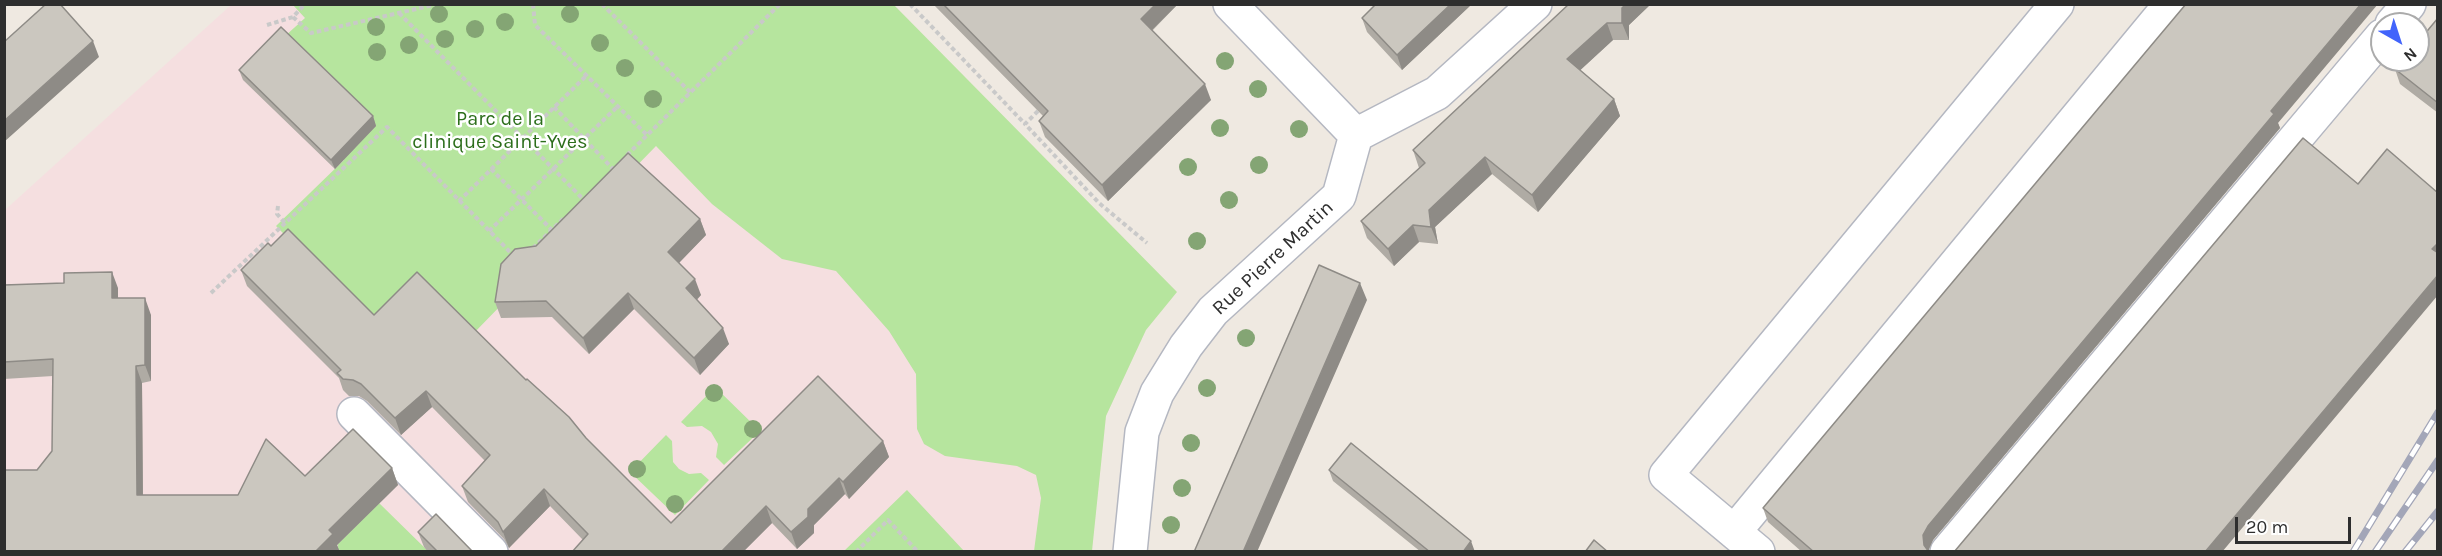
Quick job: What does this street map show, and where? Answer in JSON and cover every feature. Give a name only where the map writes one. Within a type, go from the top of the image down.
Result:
[{"type":"street","points":[[1230,4],[1356,135],[1437,93],[1534,4]]},
{"type":"street","points":[[2057,4],[1666,475],[1746,542],[2171,4]]},
{"type":"street","points":[[1947,552],[2370,50]]},
{"type":"street","name":"Rue Pierre Martin","points":[[1130,552],[1142,432],[1157,393],[1186,346],[1213,311],[1339,196],[1356,135]]},
{"type":"street","points":[[354,414],[491,552]]},
{"type":"path","points":[[267,25],[293,17],[305,4]]},
{"type":"path","points":[[293,17],[311,33],[438,4]]},
{"type":"path","points":[[532,4],[535,25],[648,135]]},
{"type":"path","points":[[602,4],[691,93]]},
{"type":"path","points":[[622,160],[780,4]]},
{"type":"path","points":[[910,4],[1099,203],[1148,243]]},
{"type":"path","points":[[399,13],[583,199]]},
{"type":"path","points":[[459,201],[587,75]]},
{"type":"path","points":[[489,231],[618,106]]},
{"type":"path","points":[[554,107],[613,169],[606,176]]},
{"type":"path","points":[[1024,124],[1038,111]]},
{"type":"path","points":[[211,293],[387,127],[520,262]]},
{"type":"path","points":[[491,169],[552,230]]},
{"type":"path","points":[[575,207],[590,192]]},
{"type":"path","points":[[278,206],[277,214],[285,223]]},
{"type":"path","points":[[528,254],[567,214]]},
{"type":"path","points":[[856,552],[888,520],[918,552]]},
{"type":"shaded area","points":[[231,5],[894,5],[1177,292],[1146,330],[1106,416],[1092,551],[5,552],[5,210]]},
{"type":"green space","name":"Parc de la clinique Saint-Yves","points":[[293,5],[894,5],[1177,292],[1146,330],[1106,416],[1092,551],[1034,551],[1041,498],[1036,475],[1017,466],[945,456],[924,444],[917,429],[916,374],[889,331],[836,271],[782,259],[712,204],[656,146],[471,336],[364,349],[349,300],[276,226],[344,160],[284,37],[305,18]]},
{"type":"green space","points":[[715,387],[760,431],[724,465],[716,457],[718,444],[711,432],[702,426],[687,427],[681,422]]},
{"type":"green space","points":[[666,435],[672,441],[673,462],[679,469],[689,474],[701,473],[709,480],[675,515],[630,472]]},
{"type":"green space","points":[[907,490],[964,551],[844,551]]},
{"type":"green space","points":[[379,503],[428,551],[338,552],[338,544]]},
{"type":"building","points":[[46,4],[60,4],[93,41],[4,121],[4,42]]},
{"type":"building","points":[[943,4],[1156,4],[1141,19],[1205,84],[1102,185],[1039,121],[1048,111]]},
{"type":"building","points":[[1376,4],[1451,4],[1397,55],[1362,18]]},
{"type":"building","points":[[1569,4],[1626,4],[1622,8],[1622,23],[1607,23],[1567,59],[1614,99],[1532,195],[1485,157],[1429,210],[1431,227],[1413,225],[1388,249],[1361,221],[1425,163],[1413,150]]},
{"type":"building","points":[[2186,4],[2361,4],[2271,111],[2274,114],[1928,526],[1923,535],[1924,545],[1929,552],[1814,552],[1763,508]]},
{"type":"building","points":[[2438,18],[2438,103],[2399,72],[2430,72],[2430,28]]},
{"type":"building","points":[[281,27],[373,116],[331,160],[239,70]]},
{"type":"building","points":[[2303,138],[2358,184],[2387,149],[2438,193],[2438,243],[2432,249],[2438,253],[2438,275],[2205,552],[1954,552]]},
{"type":"building","points":[[628,153],[700,219],[668,252],[695,279],[686,288],[723,328],[694,358],[628,293],[583,338],[546,301],[495,302],[501,264],[515,249],[536,246]]},
{"type":"building","points":[[288,229],[374,315],[417,272],[526,380],[569,417],[586,438],[671,523],[818,376],[883,441],[843,482],[839,478],[808,509],[808,517],[791,532],[766,506],[721,552],[572,552],[588,534],[544,489],[503,532],[498,522],[462,486],[490,455],[426,391],[395,418],[361,384],[343,379],[337,373],[341,370],[241,270],[268,243],[271,246]]},
{"type":"building","points":[[1319,265],[1360,283],[1243,552],[1194,552]]},
{"type":"building","points":[[112,272],[112,298],[145,298],[145,365],[136,366],[137,495],[238,495],[266,439],[305,476],[353,429],[392,468],[329,530],[333,534],[315,552],[4,552],[4,470],[37,470],[52,451],[53,359],[4,362],[4,285],[64,283],[64,273]]},
{"type":"building","points":[[1351,443],[1471,541],[1463,552],[1430,552],[1329,470]]},
{"type":"building","points":[[436,514],[475,552],[438,552],[418,532]]},
{"type":"building","points":[[1594,540],[1608,552],[1585,552]]},
{"type":"railway","points":[[2353,552],[2438,412]]},
{"type":"railway","points":[[2375,552],[2438,460]]},
{"type":"railway","points":[[2405,552],[2438,511]]}]
